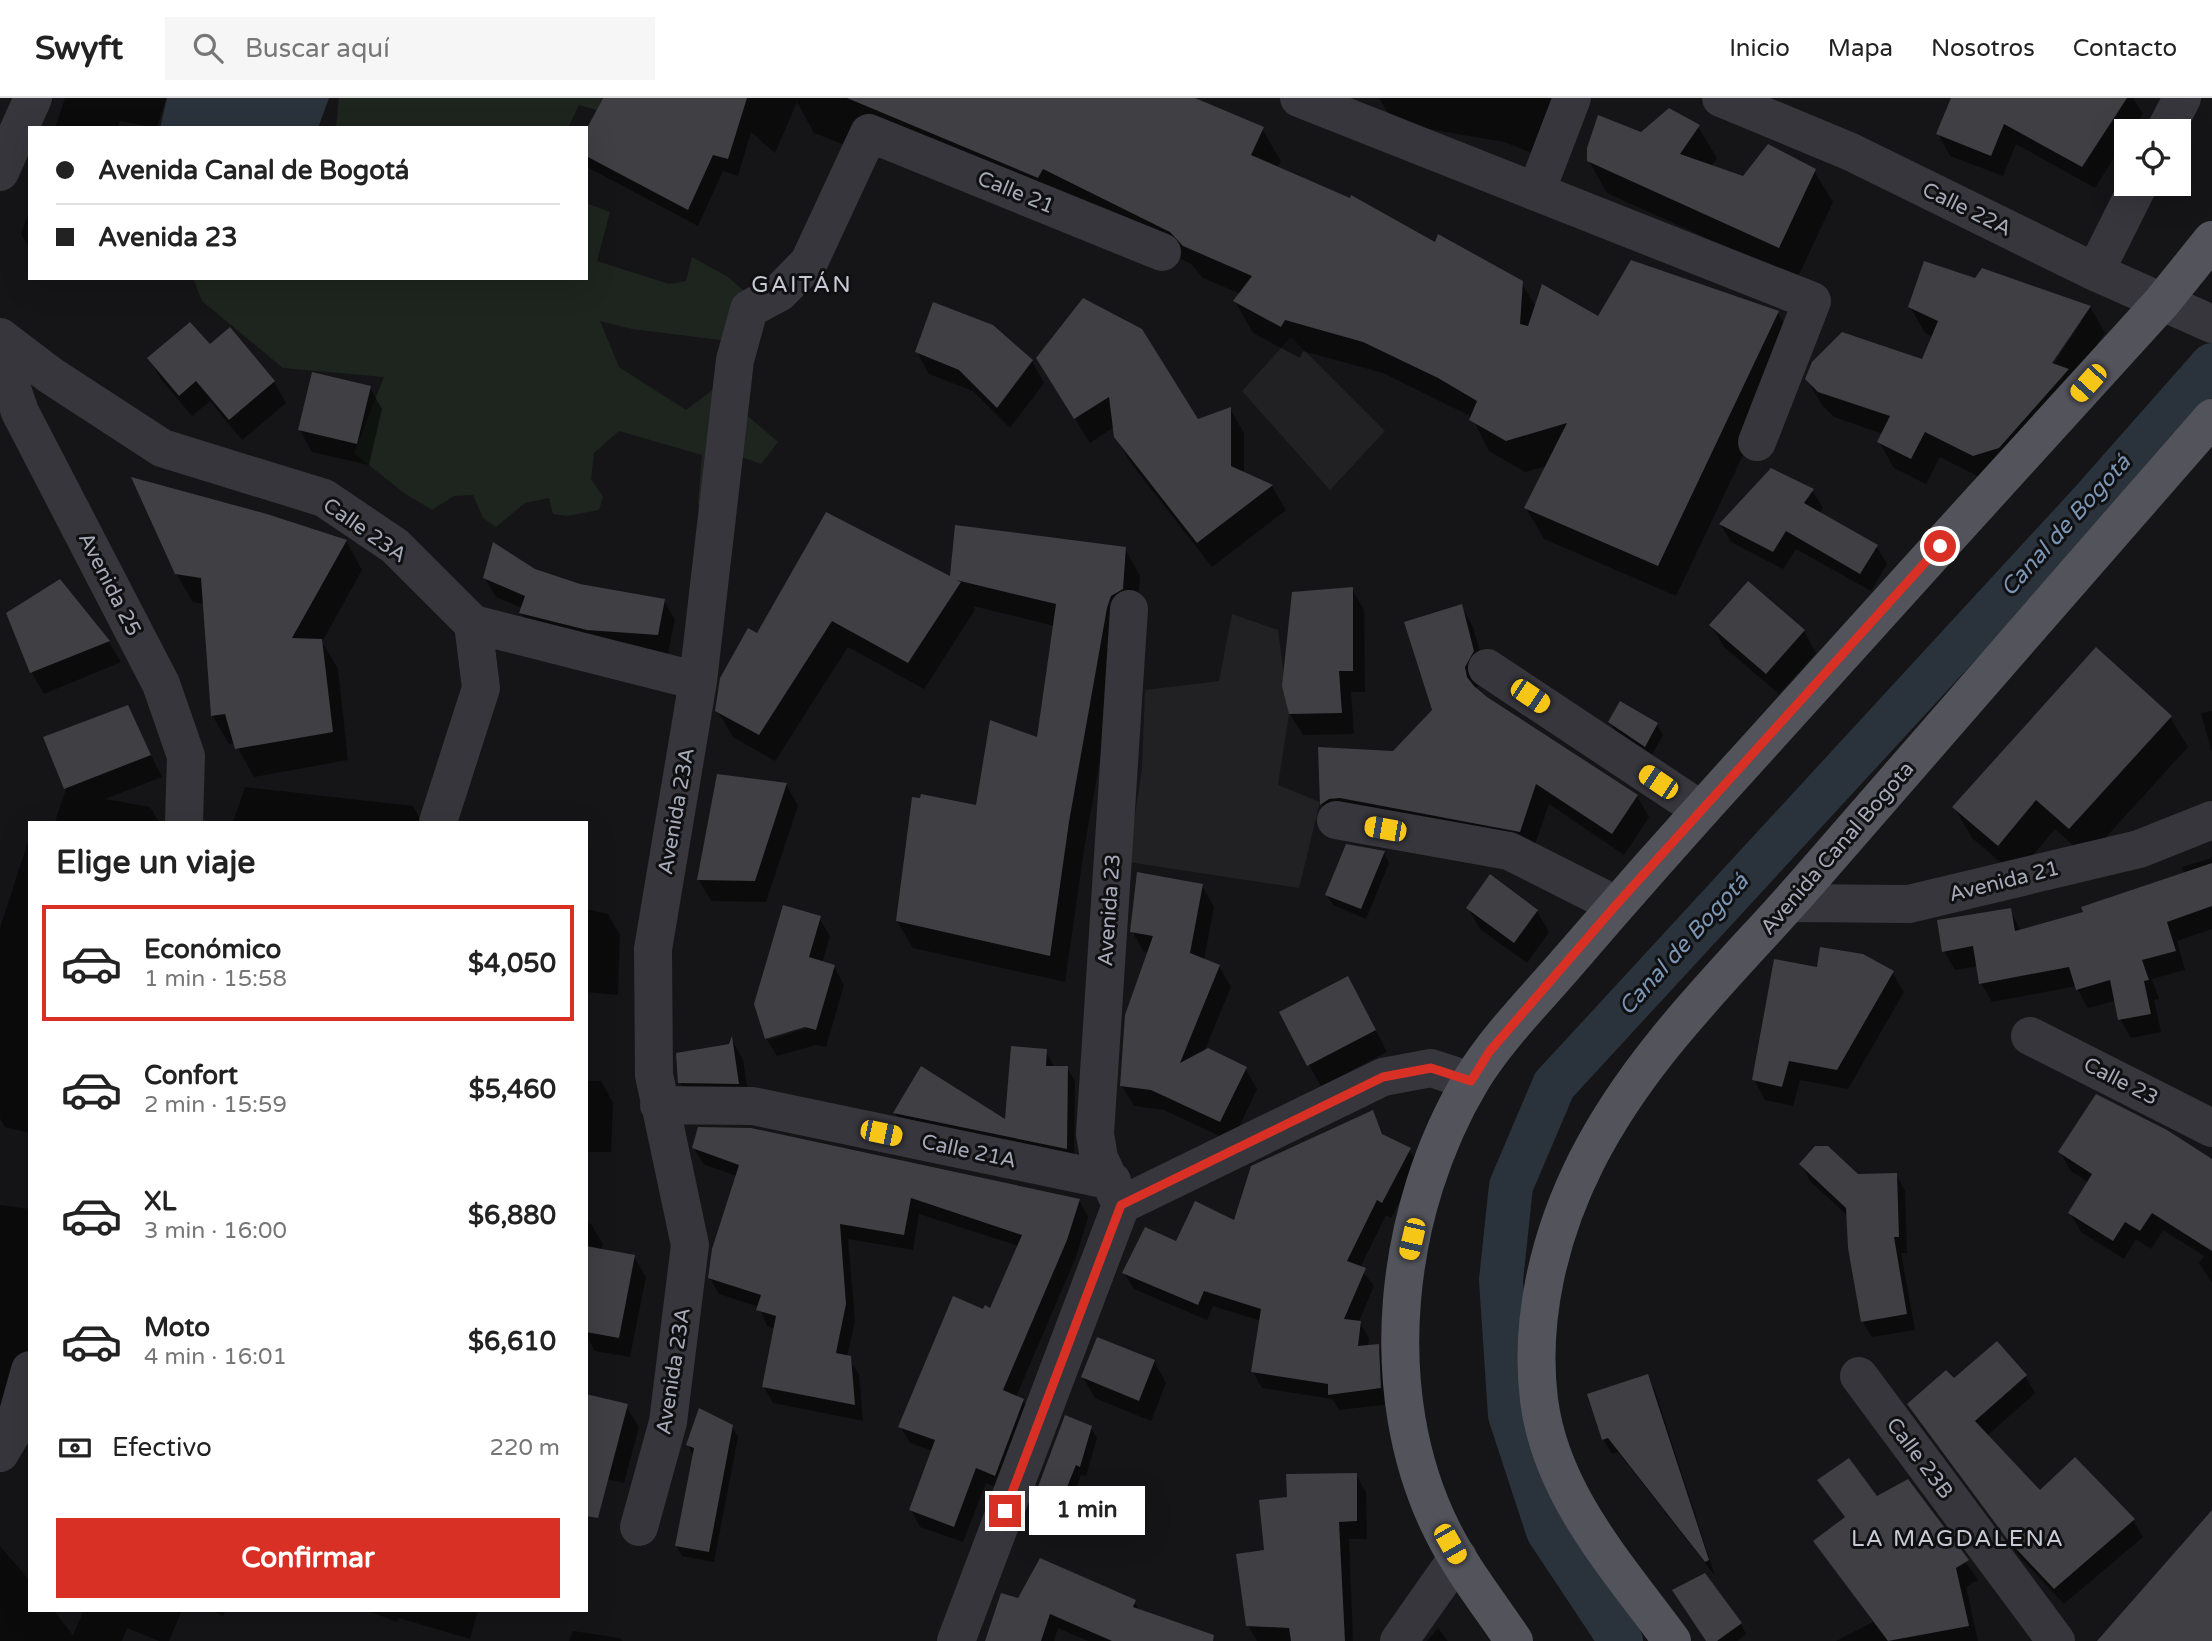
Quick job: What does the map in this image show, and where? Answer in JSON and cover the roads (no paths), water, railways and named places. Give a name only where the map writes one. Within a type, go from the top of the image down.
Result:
[{"type":"main road","points":[[1514,1641],[1458,1557],[1428,1497],[1416,1460],[1407,1417],[1401,1326],[1407,1259],[1425,1186],[1441,1142],[1471,1081],[1489,1052],[1701,810],[2185,312],[2212,240]]},
{"type":"main road","name":"Avenida Canal Bogota","points":[[1672,1641],[1592,1533],[1563,1485],[1553,1462],[1539,1400],[1539,1322],[1550,1253],[1587,1160],[1632,1083],[1658,1047],[1790,903],[2212,418]]},
{"type":"street","points":[[0,172],[33,98]]},
{"type":"street","points":[[1299,98],[1812,301],[1757,442]]},
{"type":"street","points":[[1536,192],[1572,98]]},
{"type":"street","name":"Calle 22A","points":[[1721,98],[1851,152],[2095,272],[2185,312]]},
{"type":"street","points":[[2171,119],[2182,98]]},
{"type":"street","name":"Calle 21","points":[[869,132],[1162,252]]},
{"type":"street","name":"Avenida 23A","points":[[639,1527],[668,1422],[690,1245],[654,1075],[653,949],[698,681],[735,360],[749,309],[780,292],[809,262],[869,132]]},
{"type":"street","points":[[2095,272],[2133,196]]},
{"type":"street","name":"Calle 23A","points":[[0,337],[50,375],[162,448],[324,498],[395,546],[473,624]]},
{"type":"street","name":"Avenida 25","points":[[0,354],[20,411],[162,684],[186,756],[184,821]]},
{"type":"street","name":"Avenida 23","points":[[1117,1193],[1099,1158],[1095,1134],[1129,609]]},
{"type":"street","points":[[438,821],[481,688],[473,624],[698,681]]},
{"type":"street","points":[[1487,668],[1701,810]]},
{"type":"street","points":[[1336,820],[1508,851],[1616,905]]},
{"type":"street","name":"Avenida 21","points":[[1790,903],[1909,904],[2139,849],[2212,820]]},
{"type":"street","name":"Calle 23","points":[[2030,1036],[2212,1128]]},
{"type":"street","points":[[956,1641],[1117,1193],[1383,1077],[1431,1068],[1471,1081]]},
{"type":"street","name":"Calle 21A","points":[[659,1105],[753,1106],[1117,1193]]},
{"type":"street","name":"Calle 23B","points":[[1859,1377],[2056,1641]]},
{"type":"street","points":[[14,1440],[28,1379]]},
{"type":"street","points":[[1399,1641],[1458,1557]]},
{"type":"waterway","name":"Canal de Bogotá","points":[[1621,1641],[1548,1531],[1510,1415],[1501,1280],[1511,1186],[1554,1085],[2093,500],[2212,365]]},
{"type":"district","name":"GAITÁN","points":[[802,284]]},
{"type":"district","name":"LA MAGDALENA","points":[[1958,1538]]}]
